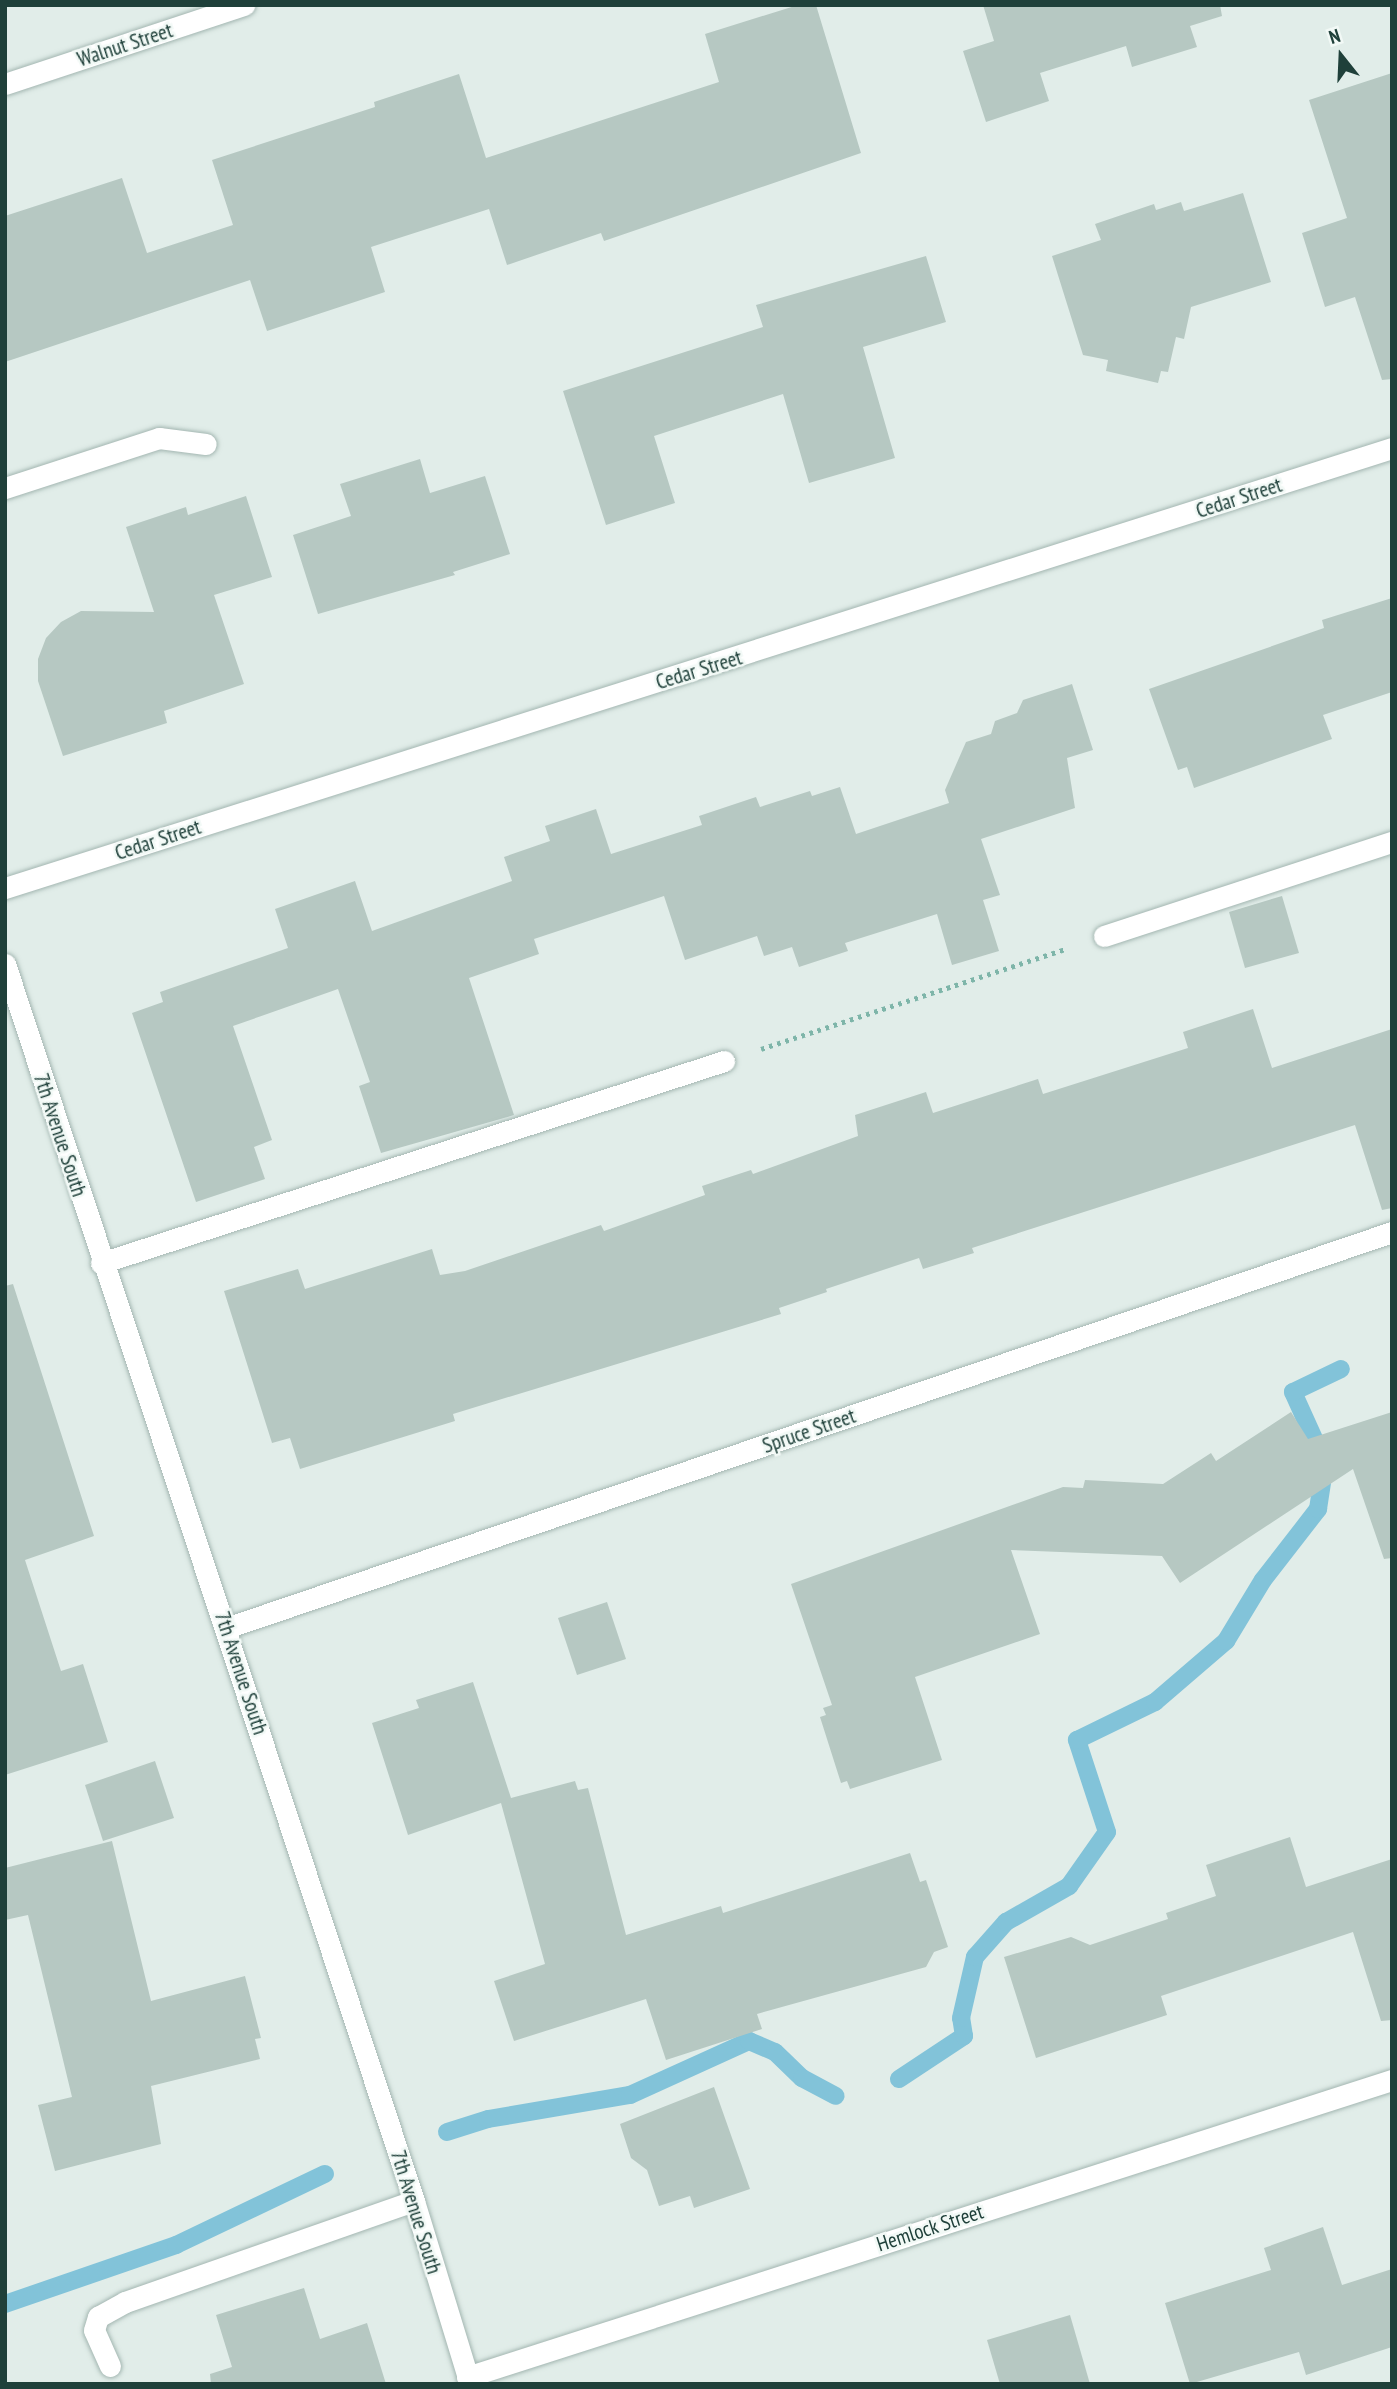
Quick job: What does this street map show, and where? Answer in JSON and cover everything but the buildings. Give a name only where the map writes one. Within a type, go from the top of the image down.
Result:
[{"type":"street","name":"Walnut Street","points":[[5,84],[244,5]]},
{"type":"street","points":[[5,488],[159,438],[206,444]]},
{"type":"street","name":"Cedar Street","points":[[5,888],[1047,561],[1392,448]]},
{"type":"street","points":[[1104,936],[1392,842]]},
{"type":"street","name":"7th Avenue South","points":[[5,964],[101,1263],[226,1628],[414,2201],[468,2380]]},
{"type":"street","points":[[101,1263],[724,1061]]},
{"type":"street","name":"Spruce Street","points":[[226,1628],[1392,1232]]},
{"type":"street","name":"Hemlock Street","points":[[468,2380],[1392,2080]]},
{"type":"street","points":[[110,2366],[94,2330],[98,2317],[116,2307],[414,2201]]},
{"type":"path","points":[[724,1061],[1104,936]]},
{"type":"waterway","points":[[899,2079],[964,2036],[961,2018],[975,1957],[1006,1922],[1069,1886],[1107,1832],[1077,1740],[1155,1702],[1226,1641],[1263,1580],[1318,1509],[1325,1463],[1293,1392],[1341,1369]]},
{"type":"waterway","points":[[447,2132],[488,2119],[630,2095],[749,2041],[775,2052],[802,2078],[836,2096]]},
{"type":"waterway","points":[[5,2304],[176,2245],[325,2174]]}]
